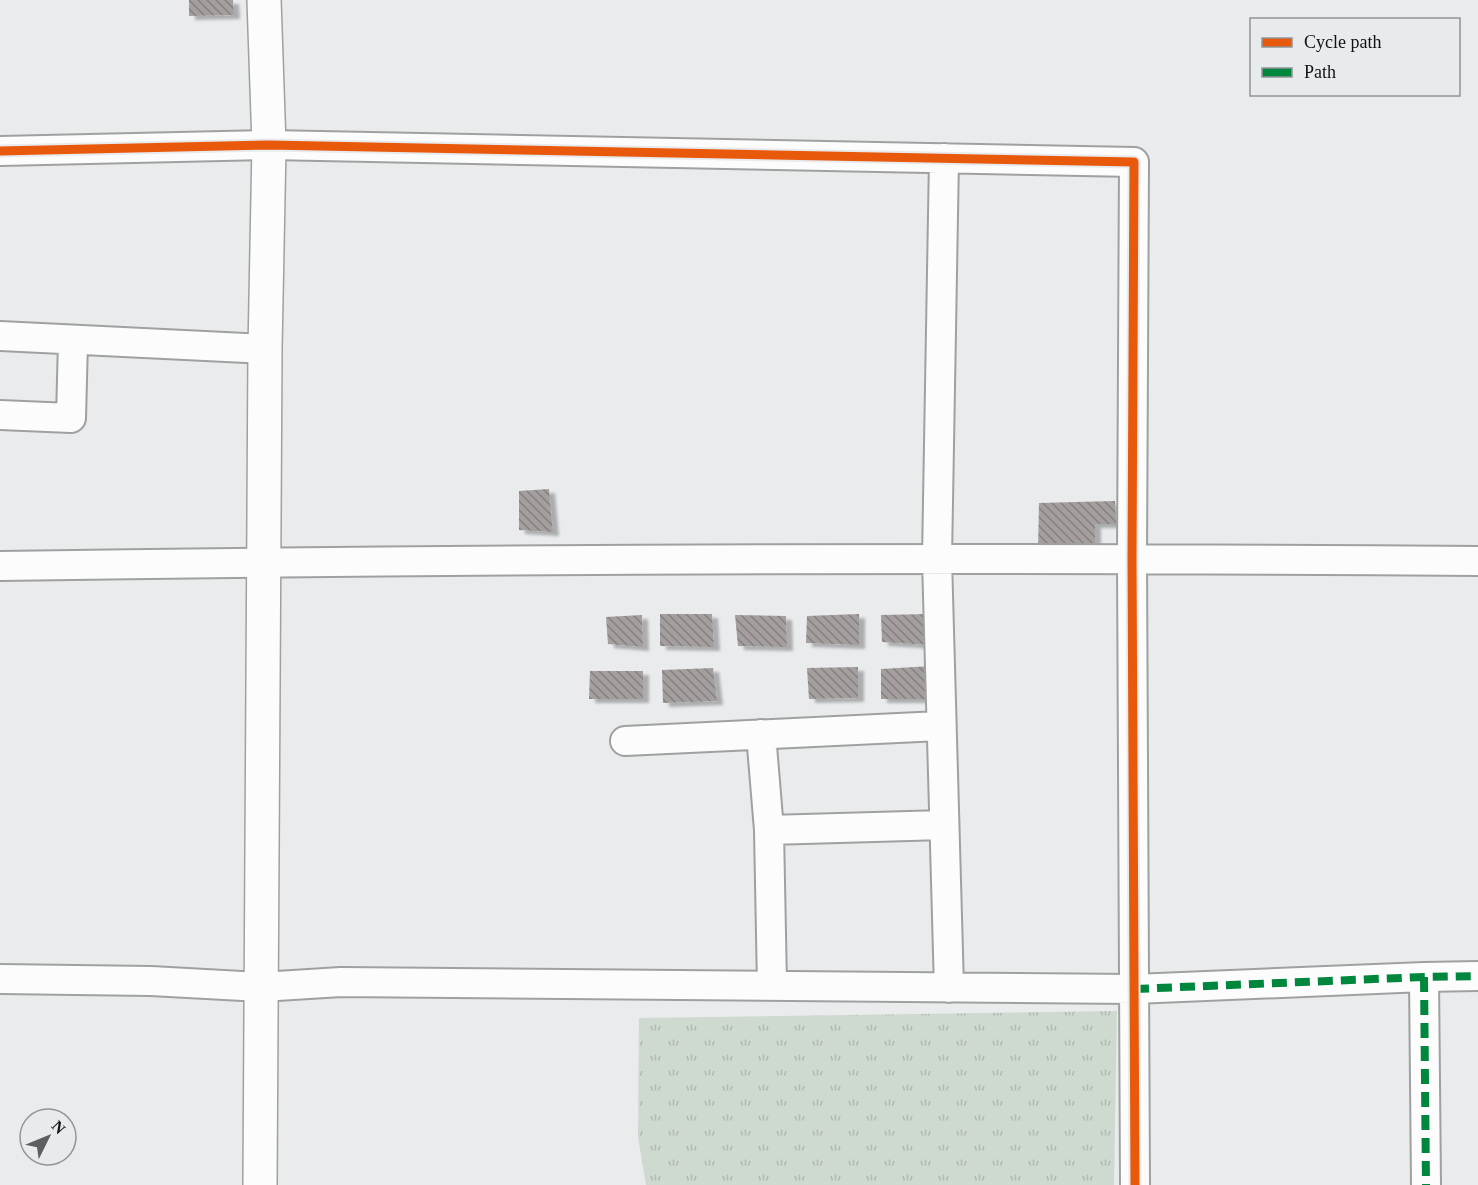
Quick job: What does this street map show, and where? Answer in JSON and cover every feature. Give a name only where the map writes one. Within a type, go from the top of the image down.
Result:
[{"type":"street","points":[[260,1185],[265,349],[269,145],[264,0]]},
{"type":"street","points":[[0,151],[269,145],[1134,162],[1132,558],[1135,1185]]},
{"type":"street","points":[[944,158],[937,559],[949,987]]},
{"type":"street","points":[[0,336],[265,349]]},
{"type":"street","points":[[0,415],[71,418],[73,341]]},
{"type":"street","points":[[0,566],[265,562],[1132,558],[1478,561]]},
{"type":"street","points":[[625,741],[940,726]]},
{"type":"street","points":[[761,734],[769,830],[772,986]]},
{"type":"street","points":[[769,830],[944,825]]},
{"type":"street","points":[[0,979],[151,981],[261,987],[341,982],[1134,989],[1478,976]]},
{"type":"street","points":[[1424,977],[1426,1185]]},
{"type":"green space","points":[[1117,1011],[1114,1185],[646,1185],[638,1137],[639,1018]]},
{"type":"building","points":[[189,0],[233,0],[234,15],[189,16]]},
{"type":"building","points":[[549,489],[553,532],[519,530],[519,491]]},
{"type":"building","points":[[1115,501],[1116,524],[1095,524],[1095,549],[1038,550],[1039,503]]},
{"type":"building","points":[[660,614],[712,614],[714,647],[660,646]]},
{"type":"building","points":[[859,614],[859,645],[806,643],[807,616]]},
{"type":"building","points":[[929,614],[931,645],[882,642],[881,615]]},
{"type":"building","points":[[642,615],[643,647],[608,644],[606,617]]},
{"type":"building","points":[[735,615],[786,616],[787,647],[738,646]]},
{"type":"building","points":[[932,666],[931,699],[881,699],[881,669]]},
{"type":"building","points":[[858,667],[858,698],[809,699],[807,668]]},
{"type":"building","points":[[713,668],[717,701],[663,703],[662,670]]},
{"type":"building","points":[[590,671],[643,671],[643,699],[589,699]]},
{"type":"marked path","points":[[1134,989],[1478,976]]},
{"type":"marked path","points":[[1424,977],[1426,1185]]},
{"type":"cycle path","points":[[0,151],[269,145],[1134,162],[1132,558],[1135,1185]]}]
